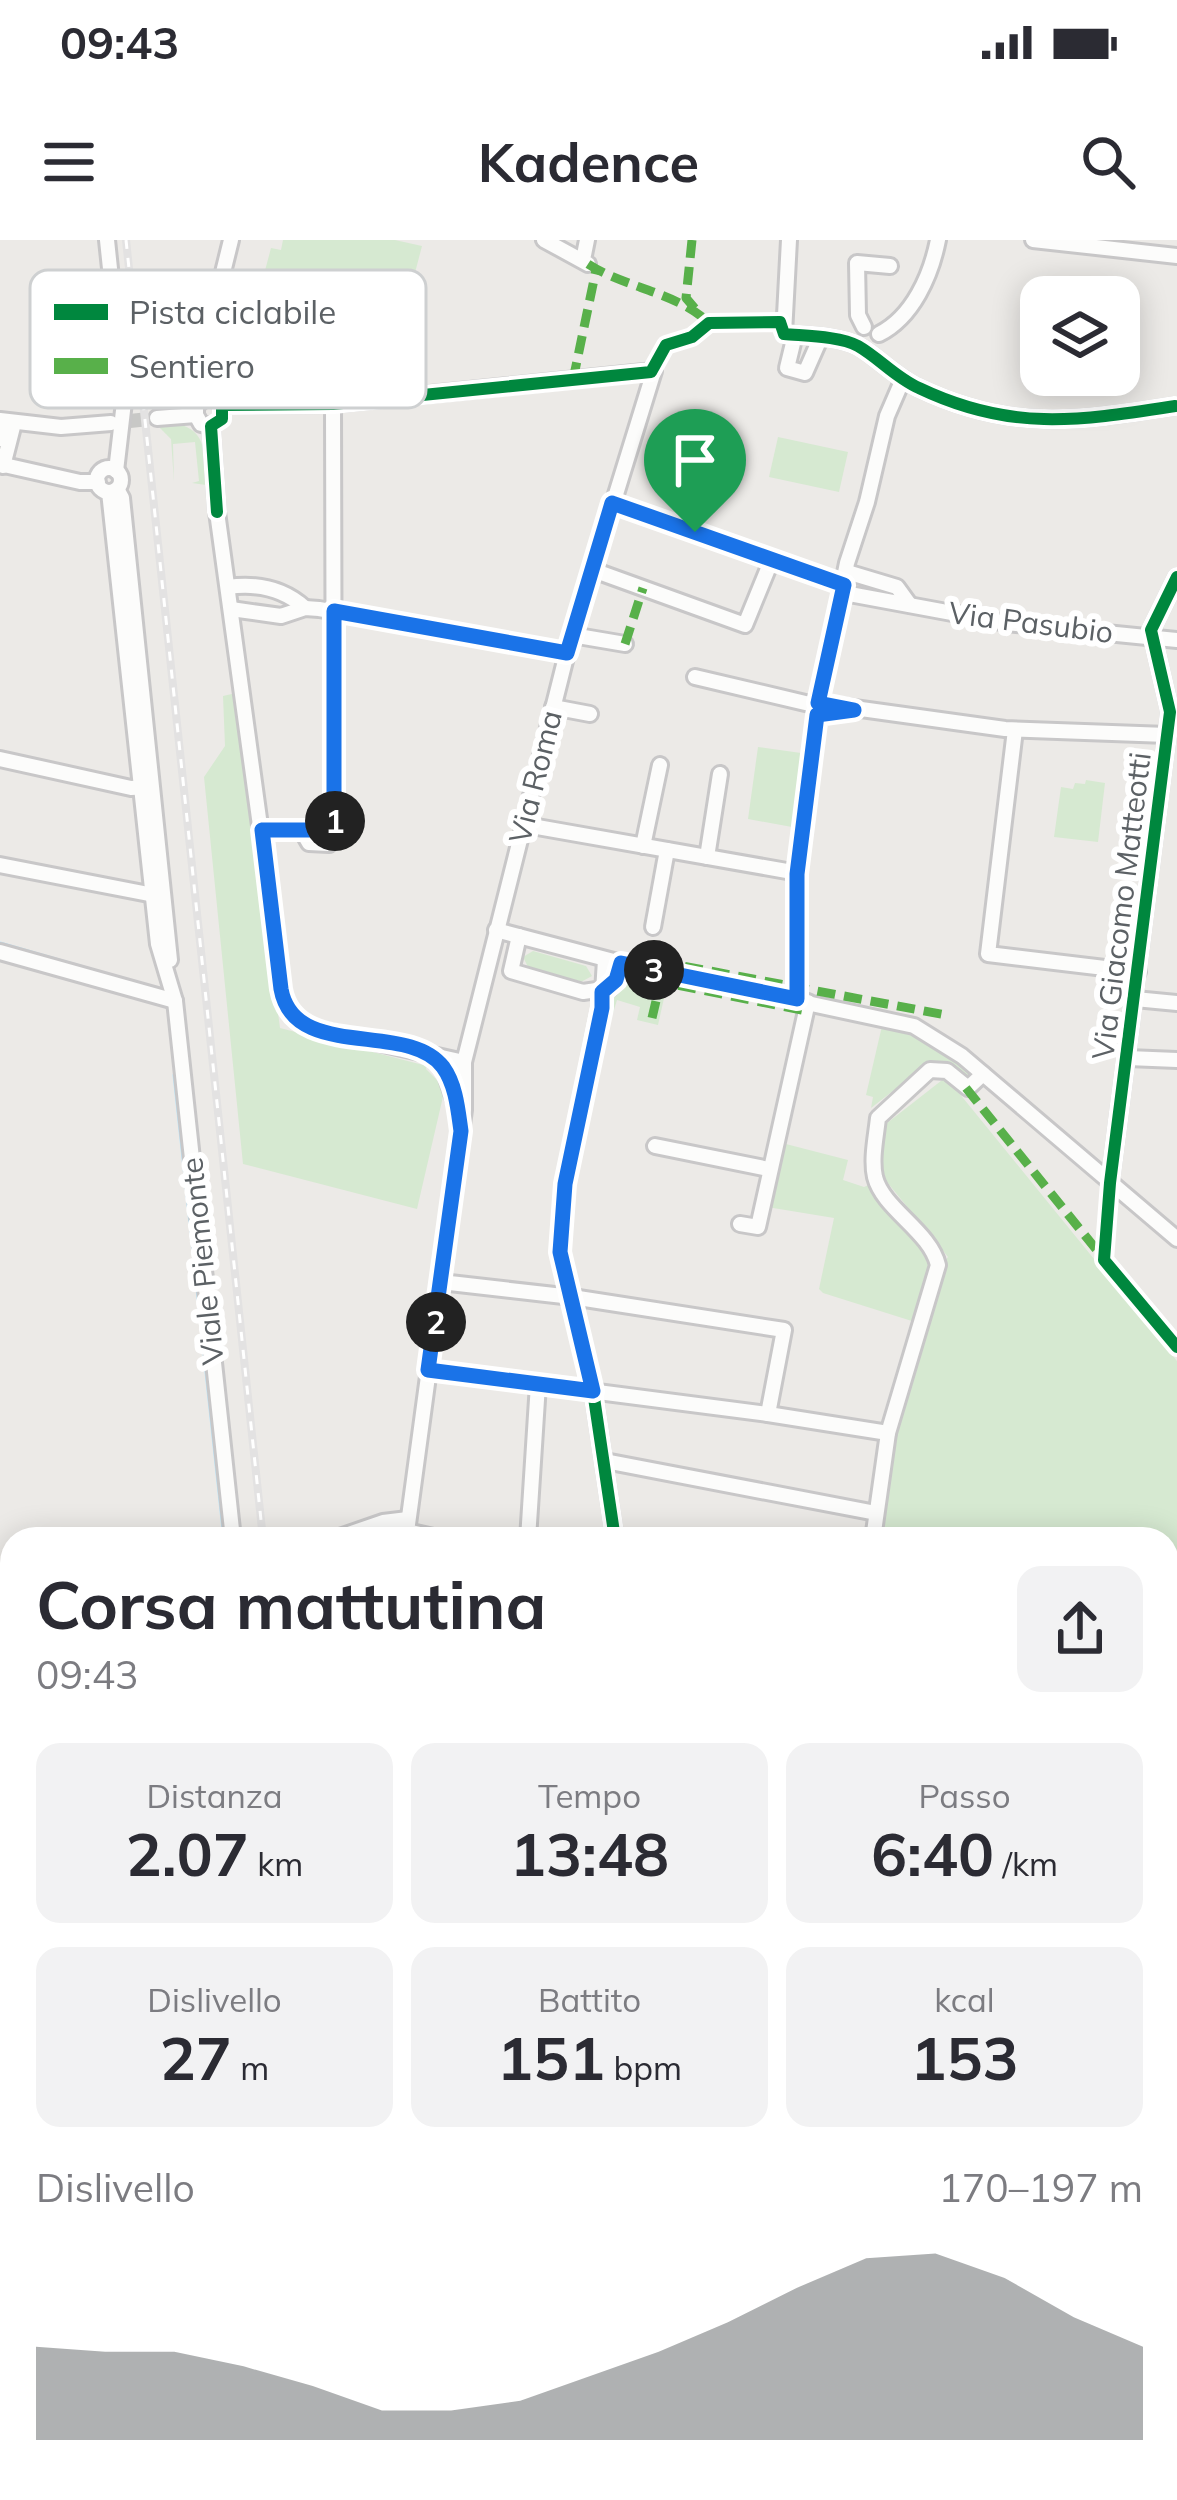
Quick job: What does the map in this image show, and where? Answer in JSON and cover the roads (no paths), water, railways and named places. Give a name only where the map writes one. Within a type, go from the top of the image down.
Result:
[{"type":"street","name":"Viale Piemonte","points":[[107,240],[110,270]]},
{"type":"street","points":[[224,270],[231,240]]},
{"type":"street","points":[[544,240],[583,261],[586,240]]},
{"type":"street","points":[[789,240],[787,368],[806,373],[820,339]]},
{"type":"street","points":[[871,331],[890,328],[926,283],[938,240]]},
{"type":"street","points":[[1033,240],[1124,246],[1177,256]]},
{"type":"street","points":[[871,331],[858,315],[857,263],[890,266]]},
{"type":"street","points":[[863,350],[871,331]]},
{"type":"street","points":[[790,334],[863,350],[903,379],[957,404],[1027,421],[1176,403]]},
{"type":"street","name":"Via Roma","points":[[426,394],[654,371],[572,634],[526,825],[456,1063]]},
{"type":"street","points":[[740,1224],[758,1227],[802,1000],[797,874],[818,708],[887,416],[903,379]]},
{"type":"street","name":"Viale Piemonte","points":[[123,408],[109,480],[122,498],[159,897],[158,944],[176,1001],[232,1527]]},
{"type":"street","points":[[196,408],[201,424],[211,426],[222,419],[222,408]]},
{"type":"street","points":[[262,830],[302,831],[310,844],[329,844],[334,837],[333,408]]},
{"type":"street","points":[[157,418],[196,415]]},
{"type":"street","points":[[6,422],[61,427],[123,422]]},
{"type":"street","points":[[0,439],[6,422]]},
{"type":"street","points":[[6,422],[2,465],[80,482],[109,480]]},
{"type":"street","points":[[211,426],[214,488],[281,989],[289,1010],[312,1028],[419,1050],[456,1063],[461,1131],[407,1527]]},
{"type":"street","name":"Via Pasubio","points":[[612,503],[845,584],[897,586],[910,605],[1006,623],[1177,640]]},
{"type":"street","points":[[593,570],[745,625],[772,560]]},
{"type":"street","points":[[1154,637],[1151,630],[1177,577]]},
{"type":"street","points":[[228,587],[245,584],[285,592],[305,608]]},
{"type":"street","points":[[231,609],[281,616],[305,608],[334,611],[567,653]]},
{"type":"street","points":[[572,634],[625,644]]},
{"type":"street","name":"Via Giacomo Matteotti","points":[[1110,1183],[1170,702],[1154,637]]},
{"type":"street","points":[[695,677],[818,708],[1015,730],[1167,735]]},
{"type":"street","points":[[553,707],[590,714]]},
{"type":"street","points":[[1015,730],[988,954],[1138,972]]},
{"type":"street","points":[[0,759],[148,788]]},
{"type":"street","points":[[643,846],[660,765]]},
{"type":"street","points":[[707,857],[720,774]]},
{"type":"street","points":[[526,825],[797,874]]},
{"type":"street","points":[[653,927],[667,850]]},
{"type":"street","points":[[0,865],[159,897]]},
{"type":"street","points":[[496,930],[613,962],[914,1026],[983,1074],[1177,1239]]},
{"type":"street","points":[[519,936],[512,970],[583,992],[602,992],[616,980],[613,962]]},
{"type":"street","points":[[0,952],[176,1001]]},
{"type":"street","points":[[602,992],[565,1187],[560,1252],[593,1391],[613,1527]]},
{"type":"street","points":[[1135,999],[1177,1003]]},
{"type":"street","points":[[1128,1058],[1177,1060]]},
{"type":"street","points":[[874,1527],[887,1433],[938,1261],[876,1180],[878,1118],[931,1070],[947,1071],[968,1088],[983,1074]]},
{"type":"street","points":[[655,1146],[769,1169]]},
{"type":"street","points":[[441,1282],[784,1330],[768,1414]]},
{"type":"street","points":[[428,1370],[887,1433]]},
{"type":"street","points":[[529,1527],[538,1384]]},
{"type":"street","points":[[605,1461],[876,1513]]},
{"type":"street","points":[[369,1527],[383,1522],[398,1527]]},
{"type":"waterway","points":[[0,943],[149,986]]},
{"type":"waterway","points":[[174,1075],[223,1527]]},
{"type":"tunnel","points":[[130,421],[157,418]]},
{"type":"railway","points":[[126,240],[129,270]]},
{"type":"railway","points":[[144,408],[262,1527]]}]
